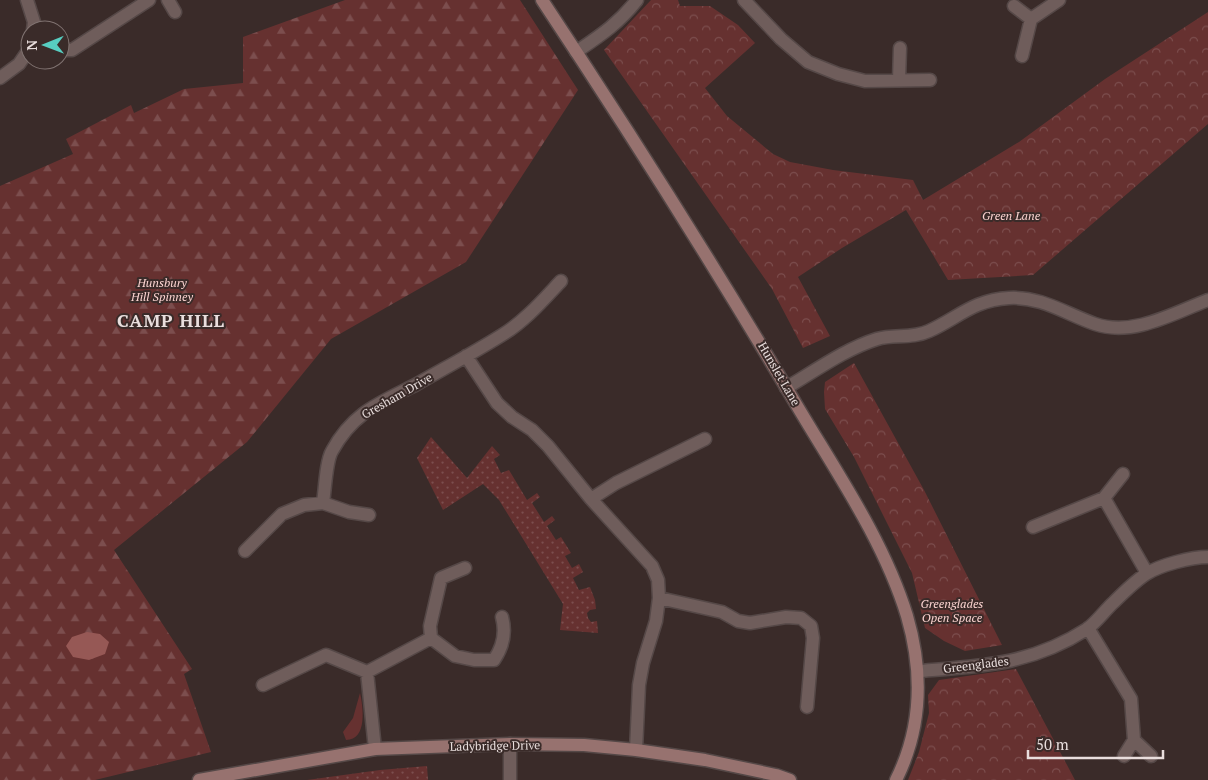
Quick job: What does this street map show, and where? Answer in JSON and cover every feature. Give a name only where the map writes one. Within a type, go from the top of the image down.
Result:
[{"type":"street","points":[[27,0],[33,20]]},
{"type":"street","points":[[70,50],[149,0]]},
{"type":"street","points":[[168,0],[175,12]]},
{"type":"street","name":"Hunslet Lane","points":[[542,0],[705,253],[861,513],[890,567],[907,617],[918,671],[917,714],[906,760],[896,780]]},
{"type":"street","points":[[576,52],[610,29],[637,0]]},
{"type":"street","points":[[744,0],[781,39],[808,62],[838,74],[865,80],[930,80]]},
{"type":"street","points":[[1022,56],[1031,19],[1059,0]]},
{"type":"street","points":[[1014,6],[1031,19]]},
{"type":"street","points":[[899,80],[900,48]]},
{"type":"street","points":[[0,78],[20,63]]},
{"type":"street","name":"Gresham Drive","points":[[322,503],[331,453],[344,432],[361,414],[505,334],[538,306],[561,281]]},
{"type":"street","points":[[786,388],[860,345],[879,338],[907,337],[929,332],[963,311],[986,301],[1009,298],[1035,300],[1097,325],[1124,329],[1145,325],[1208,300]]},
{"type":"street","points":[[466,356],[497,403],[543,441],[591,499],[652,566],[658,580],[659,598],[656,621],[643,663],[639,685],[636,750]]},
{"type":"street","points":[[591,499],[616,483],[704,439]]},
{"type":"street","points":[[1033,527],[1104,498],[1123,474]]},
{"type":"street","points":[[1104,498],[1147,573]]},
{"type":"street","points":[[245,551],[282,514],[304,505],[322,503],[349,512],[370,515]]},
{"type":"street","name":"Greenglades","points":[[918,671],[985,666],[1014,661],[1041,653],[1088,628],[1128,587],[1147,573],[1176,562],[1208,557]]},
{"type":"street","points":[[465,568],[441,578],[430,626],[431,638],[455,656],[474,660],[494,660],[500,652],[504,637],[502,617]]},
{"type":"street","points":[[659,598],[722,612],[738,620],[750,623],[786,616],[801,618],[811,626],[813,638],[807,708]]},
{"type":"street","points":[[1088,628],[1131,699],[1134,740],[1124,756]]},
{"type":"street","points":[[367,672],[431,638]]},
{"type":"street","points":[[263,684],[326,655],[367,672]]},
{"type":"street","points":[[367,672],[375,749]]},
{"type":"street","points":[[1134,740],[1151,756]]},
{"type":"street","points":[[510,744],[510,780]]},
{"type":"street","name":"Ladybridge Drive","points":[[199,780],[230,777],[375,749],[510,744],[584,745],[636,750],[705,760],[790,780]]},
{"type":"green space","name":"Hunsbury Hill Spinney","points":[[345,0],[520,0],[578,90],[466,262],[331,339],[247,442],[114,550],[192,669],[184,674],[211,752],[95,780],[0,780],[0,186],[73,154],[66,139],[131,105],[134,113],[184,89],[243,83],[243,37]]},
{"type":"green space","name":"Green Lane","points":[[651,0],[678,0],[680,6],[710,6],[738,25],[755,43],[705,88],[727,116],[773,154],[790,162],[833,170],[913,180],[923,200],[1019,142],[1105,79],[1208,12],[1208,124],[1033,275],[948,280],[906,210],[798,277],[830,336],[803,348],[772,289],[604,50]]},
{"type":"green space","name":"Greenglades Open Space","points":[[854,363],[924,490],[1002,645],[965,651],[944,641],[925,628],[912,573],[854,457],[825,409],[825,382]]},
{"type":"green space","points":[[431,437],[467,478],[492,446],[500,455],[494,459],[501,473],[509,470],[527,500],[537,493],[540,497],[532,503],[544,522],[552,516],[555,520],[547,526],[556,540],[561,537],[571,553],[565,556],[572,568],[579,564],[583,572],[573,578],[579,590],[590,587],[596,609],[590,610],[587,613],[591,622],[597,621],[598,633],[560,630],[563,604],[499,500],[483,484],[443,510],[417,458]]},
{"type":"green space","points":[[1016,669],[1075,780],[908,780],[919,752],[929,713],[928,695],[939,680]]},
{"type":"green space","points":[[360,693],[363,714],[361,729],[353,739],[346,740],[343,732],[353,718]]},
{"type":"green space","points":[[427,766],[428,780],[307,780],[380,770]]},
{"type":"shaded area","points":[[87,632],[100,634],[109,642],[105,654],[89,660],[73,657],[66,646],[72,637]]},
{"type":"district","name":"CAMP HILL","points":[[171,321]]}]
